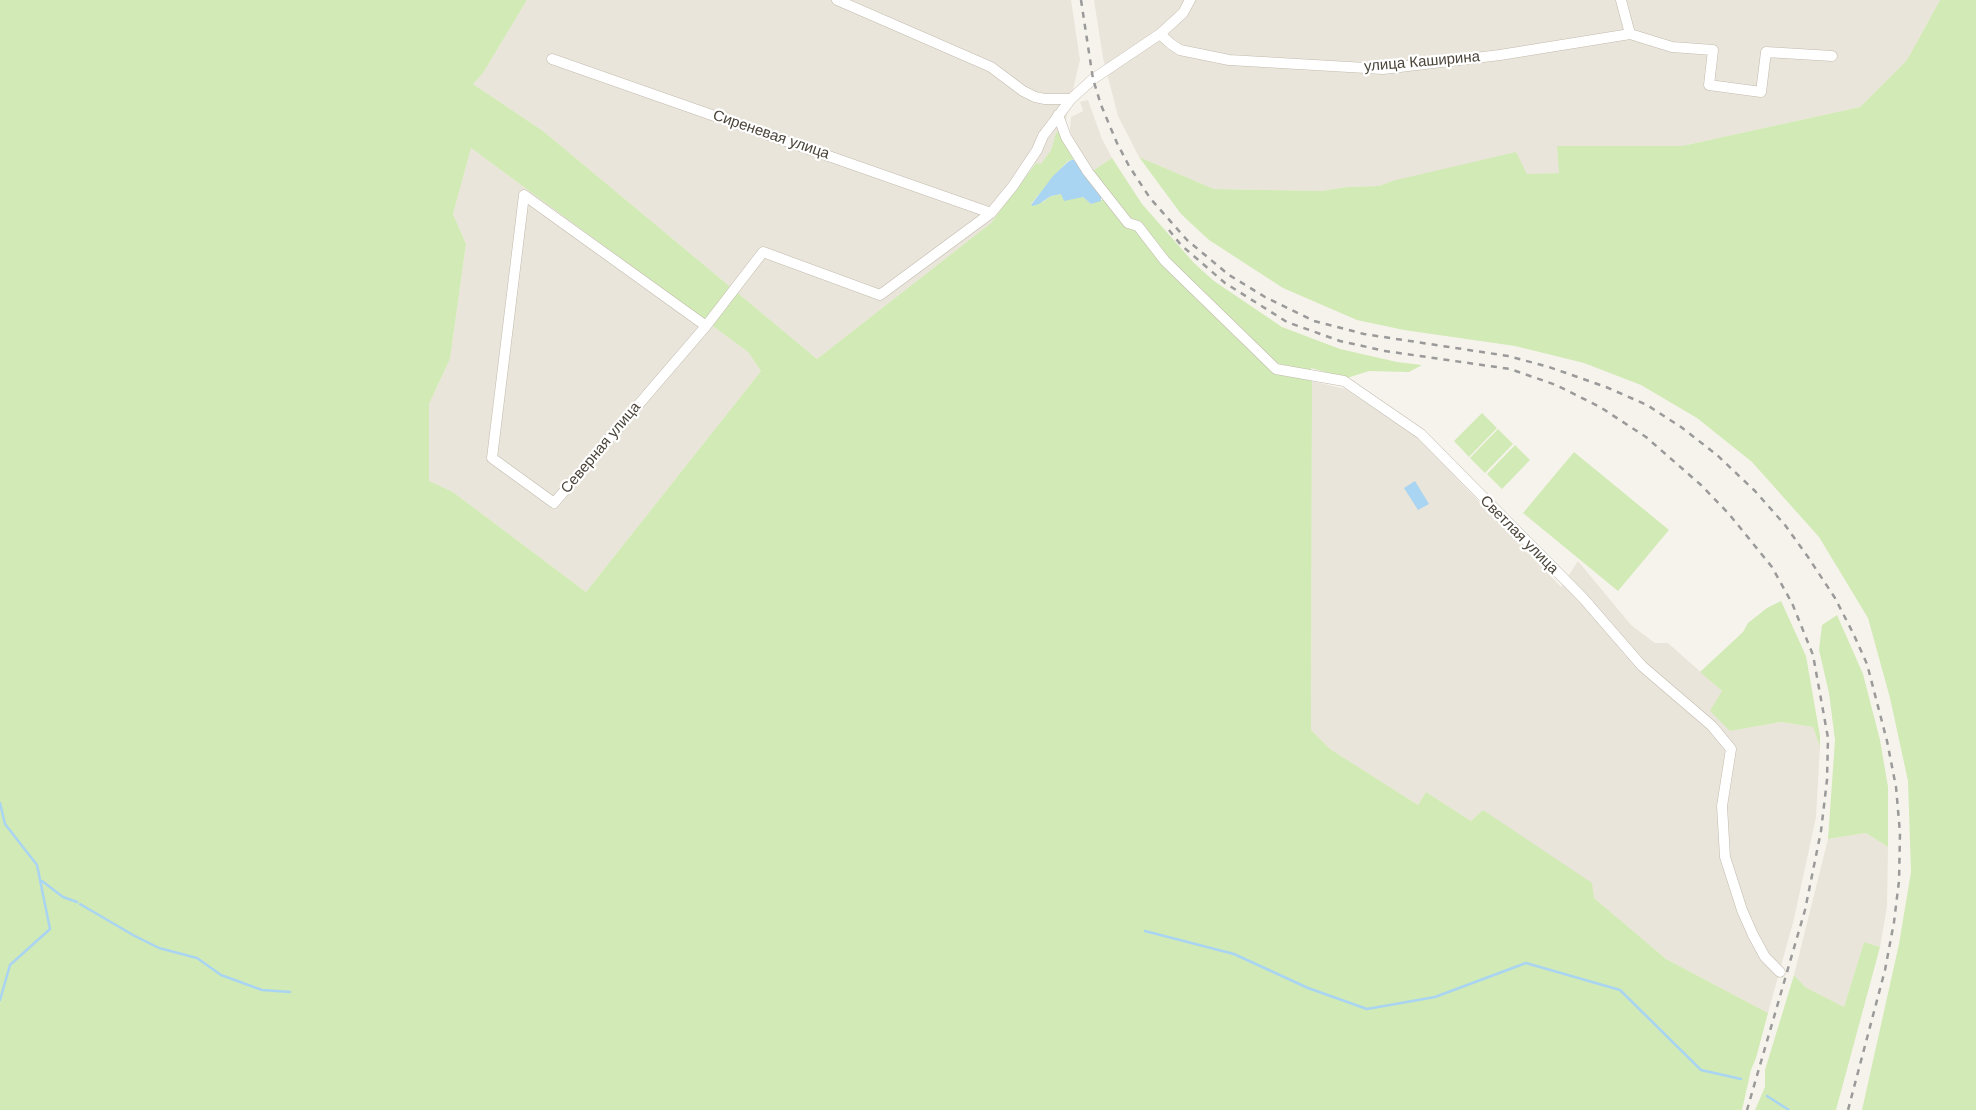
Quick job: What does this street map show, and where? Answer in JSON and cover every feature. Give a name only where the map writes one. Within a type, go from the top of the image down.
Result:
[{"type":"street","points":[[837,0],[991,67],[1023,91],[1045,99],[1071,99]]},
{"type":"street","points":[[706,326],[763,252],[880,295],[991,212],[1012,186],[1058,115],[1071,99],[1094,79],[1160,34],[1183,13],[1190,0]]},
{"type":"street","points":[[1621,0],[1630,34],[1672,47],[1713,50],[1709,85],[1761,92],[1766,52],[1832,56]]},
{"type":"street","name":"улица Каширина","points":[[1160,34],[1180,50],[1228,60],[1383,69],[1500,55],[1630,34]]},
{"type":"street","name":"Сиреневая улица","points":[[552,59],[991,212]]},
{"type":"street","name":"Светлая улица","points":[[1058,115],[1066,137],[1084,166],[1128,223],[1138,226],[1165,261],[1276,369],[1344,381],[1421,434],[1583,598],[1642,666],[1712,726],[1731,749],[1722,806],[1724,857],[1742,910],[1753,935],[1766,957],[1780,972]]},
{"type":"street","name":"Северная улица","points":[[524,195],[706,326],[554,504],[492,458],[524,195]]},
{"type":"shaded area","points":[[527,0],[1071,0],[1080,60],[1064,127],[1056,133],[1051,150],[1041,164],[1035,163],[991,223],[817,359],[543,131],[473,84],[483,73]]},
{"type":"shaded area","points":[[1094,0],[1940,0],[1907,60],[1860,107],[1682,146],[1557,146],[1560,173],[1392,181],[1379,186],[1347,187],[1322,191],[1214,189],[1139,157],[1118,116],[1103,58]]},
{"type":"shaded area","points":[[1088,100],[1102,139],[1112,158],[1091,172],[1075,148],[1070,130],[1071,117],[1083,111],[1080,102]]},
{"type":"shaded area","points":[[471,148],[748,352],[761,371],[586,592],[453,492],[428,481],[429,404],[450,359],[466,244],[453,214]]},
{"type":"shaded area","points":[[1312,381],[1345,389],[1416,436],[1561,587],[1578,561],[1631,625],[1655,643],[1668,643],[1722,691],[1730,731],[1781,722],[1813,727],[1820,747],[1816,817],[1794,919],[1768,1013],[1666,959],[1594,898],[1483,810],[1471,821],[1426,792],[1418,805],[1330,749],[1311,730]]},
{"type":"shaded area","points":[[1866,833],[1888,847],[1887,907],[1880,947],[1864,942],[1844,1007],[1805,987],[1794,975],[1828,839]]},
{"type":"green space","points":[[0,0],[527,0],[483,73],[473,84],[543,131],[817,359],[991,223],[1036,163],[1041,164],[1051,150],[1056,133],[1064,127],[1075,159],[1068,161],[1031,204],[1043,202],[1051,196],[1061,194],[1083,197],[1091,204],[1104,199],[1124,225],[1141,223],[1131,218],[1091,172],[1112,158],[1142,204],[1194,263],[1214,281],[1282,327],[1340,349],[1397,362],[1422,365],[1409,372],[1369,371],[1347,378],[1311,368],[1311,730],[1330,749],[1418,805],[1426,792],[1471,821],[1483,810],[1592,883],[1594,898],[1666,959],[1768,1013],[1751,1070],[1742,1110],[0,1110]],"holes":[[[471,148],[748,352],[761,371],[586,592],[453,492],[429,481],[429,404],[450,359],[466,244],[453,214]]]},
{"type":"green space","points":[[1940,0],[1976,0],[1976,1110],[1862,1110],[1899,944],[1911,872],[1908,781],[1890,698],[1868,618],[1819,537],[1752,462],[1697,418],[1641,385],[1584,363],[1515,346],[1404,330],[1357,320],[1283,288],[1209,240],[1181,214],[1139,157],[1214,189],[1322,191],[1347,187],[1379,186],[1392,181],[1516,152],[1527,174],[1559,173],[1557,146],[1682,146],[1860,107],[1907,60]]},
{"type":"green space","points":[[1482,413],[1497,428],[1469,457],[1454,441]]},
{"type":"green space","points":[[1498,429],[1513,444],[1485,473],[1470,458]]},
{"type":"green space","points":[[1515,445],[1530,460],[1502,489],[1487,474]]},
{"type":"green space","points":[[1574,452],[1669,530],[1618,591],[1523,513]]},
{"type":"green space","points":[[1781,601],[1806,656],[1820,736],[1820,747],[1813,727],[1781,722],[1730,731],[1710,711],[1722,691],[1700,672],[1743,632],[1748,623],[1767,608]]},
{"type":"green space","points":[[1837,615],[1863,674],[1880,740],[1888,787],[1888,847],[1866,833],[1828,839],[1835,740],[1829,693],[1819,650],[1822,625]]},
{"type":"green space","points":[[1864,942],[1880,947],[1836,1110],[1755,1110],[1765,1087],[1765,1070],[1794,975],[1805,987],[1844,1007]]},
{"type":"water","points":[[1075,159],[1101,195],[1101,201],[1091,204],[1083,197],[1064,201],[1061,194],[1051,196],[1039,204],[1031,205],[1053,176],[1069,161]]},
{"type":"water","points":[[1415,481],[1429,504],[1418,510],[1404,488]]},
{"type":"waterway","points":[[0,803],[5,824],[37,865],[50,929],[10,965],[0,1000]]},
{"type":"waterway","points":[[42,881],[63,897],[77,902]]},
{"type":"waterway","points":[[80,904],[159,948],[197,958],[221,975],[262,990],[290,992]]},
{"type":"waterway","points":[[1145,931],[1234,954],[1308,988],[1367,1009],[1435,997],[1526,963],[1620,990],[1701,1070],[1741,1079]]},
{"type":"waterway","points":[[1767,1096],[1789,1110]]},
{"type":"railway","points":[[1081,0],[1093,79],[1101,105],[1129,166],[1150,198],[1187,240],[1229,275],[1265,297],[1314,321],[1364,334],[1508,356],[1549,367],[1606,387],[1647,405],[1681,427],[1717,455],[1755,491],[1785,525],[1808,557],[1835,598],[1867,664],[1887,741],[1896,787],[1900,833],[1899,881],[1885,970],[1848,1110]]},
{"type":"railway","points":[[1169,230],[1181,245],[1225,283],[1287,322],[1340,341],[1385,351],[1510,369],[1556,385],[1600,407],[1646,437],[1701,485],[1729,514],[1772,567],[1792,603],[1813,655],[1828,738],[1827,780],[1821,831],[1805,910],[1747,1110]]}]
